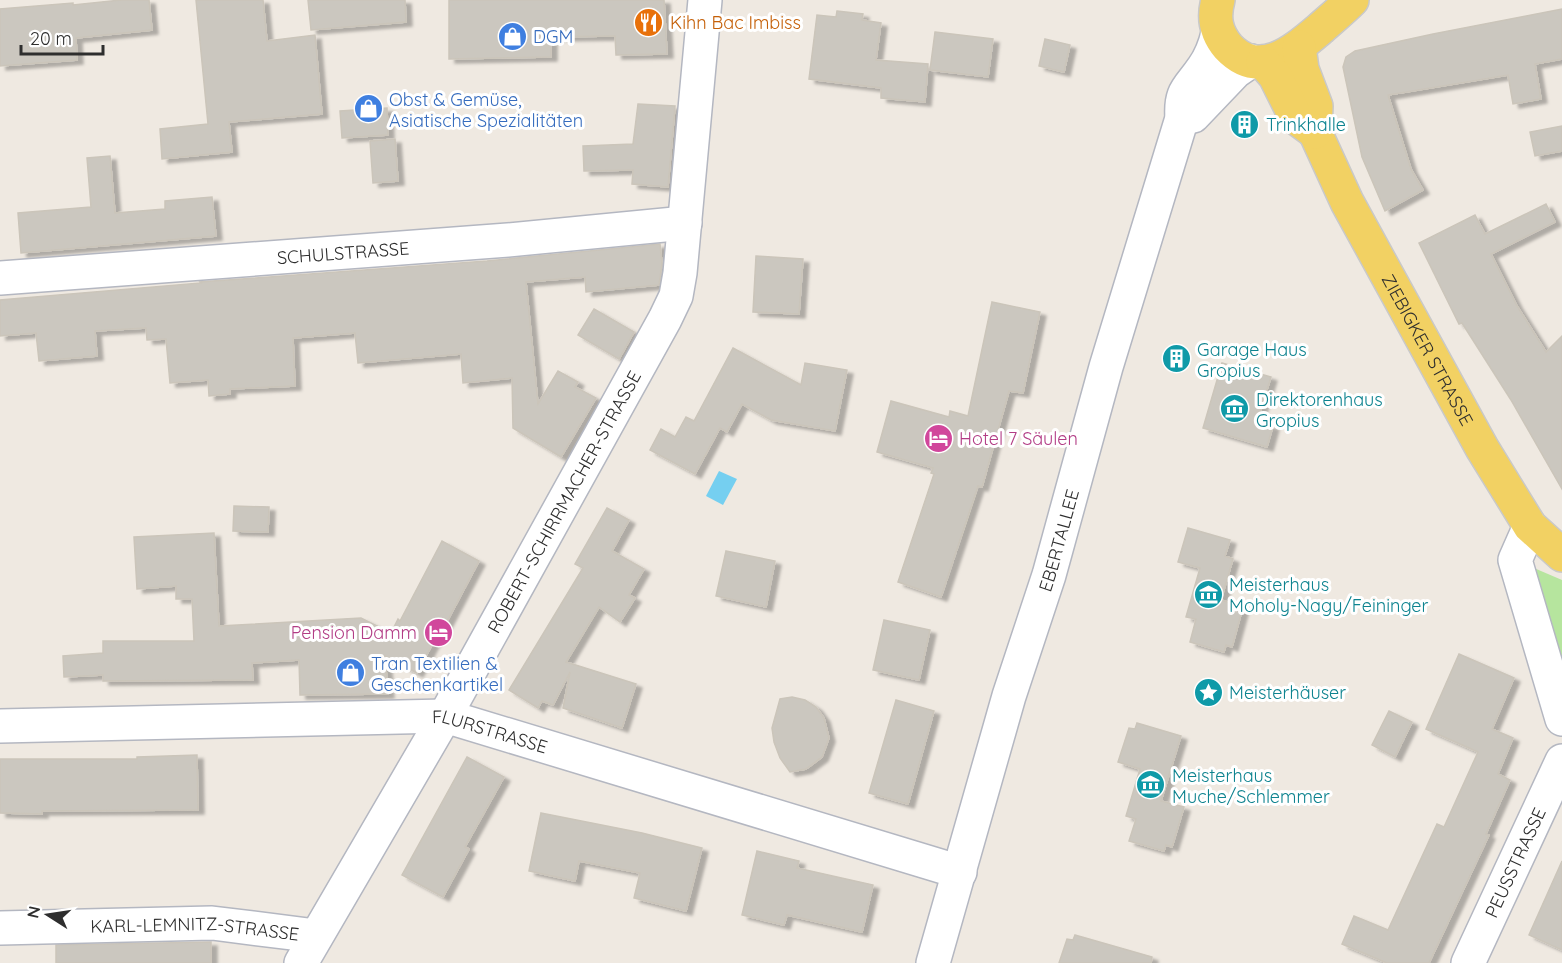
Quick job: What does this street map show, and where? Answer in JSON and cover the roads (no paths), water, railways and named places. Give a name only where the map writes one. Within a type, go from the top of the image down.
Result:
[{"type":"main road","points":[[1257,61],[1276,60],[1299,47],[1352,0]]},
{"type":"main road","name":"ZIEBIGKER STRASSE","points":[[1214,11],[1233,52],[1257,61],[1279,83],[1296,118],[1315,132]]},
{"type":"main road","name":"ZIEBIGKER STRASSE","points":[[1299,47],[1302,69],[1317,106],[1315,132],[1347,202],[1482,448],[1530,525],[1562,555]]},
{"type":"street","name":"ROBERT-SCHIRRMACHER-STRASSE","points":[[308,950],[445,716],[665,319],[675,296],[680,273],[705,0]]},
{"type":"street","name":"EBERTALLEE","points":[[933,963],[1009,696],[1049,575],[1106,367],[1182,118],[1181,102],[1186,90],[1203,68],[1214,48],[1214,11]]},
{"type":"street","points":[[1182,118],[1193,116],[1234,72],[1257,61]]},
{"type":"street","name":"SCHULSTRASSE","points":[[0,278],[508,240],[685,223]]},
{"type":"street","points":[[1530,525],[1515,560],[1562,719]]},
{"type":"street","name":"FLURSTRASSE","points":[[0,726],[445,716],[960,872]]},
{"type":"street","name":"PEUSSTRASSE","points":[[1468,963],[1562,761]]},
{"type":"street","name":"KARL-LEMNITZ-STRASSE","points":[[0,928],[212,923],[308,950]]},
{"type":"water","points":[[719,471],[737,479],[723,505],[706,496]]},
{"type":"place","name":"Kihn Bac Imbiss","points":[[649,22]]},
{"type":"place","name":"DGM","points":[[512,36]]},
{"type":"place","name":"Obst & Gemüse, Asiatische Spezialitäten","points":[[368,109]]},
{"type":"place","name":"Trinkhalle","points":[[1245,124]]},
{"type":"place","name":"Garage Haus Gropius","points":[[1176,359]]},
{"type":"place","name":"Direktorenhaus Gropius","points":[[1235,409]]},
{"type":"place","name":"Hotel 7 Säulen","points":[[938,438]]},
{"type":"place","name":"Meisterhaus Moholy-Nagy/Feininger","points":[[1208,594]]},
{"type":"place","name":"Pension Damm","points":[[438,632]]},
{"type":"place","name":"Tran Textilien & Geschenkartikel","points":[[350,673]]},
{"type":"place","name":"Meisterhäuser","points":[[1208,692]]},
{"type":"place","name":"Meisterhaus Muche/Schlemmer","points":[[1151,785]]}]
